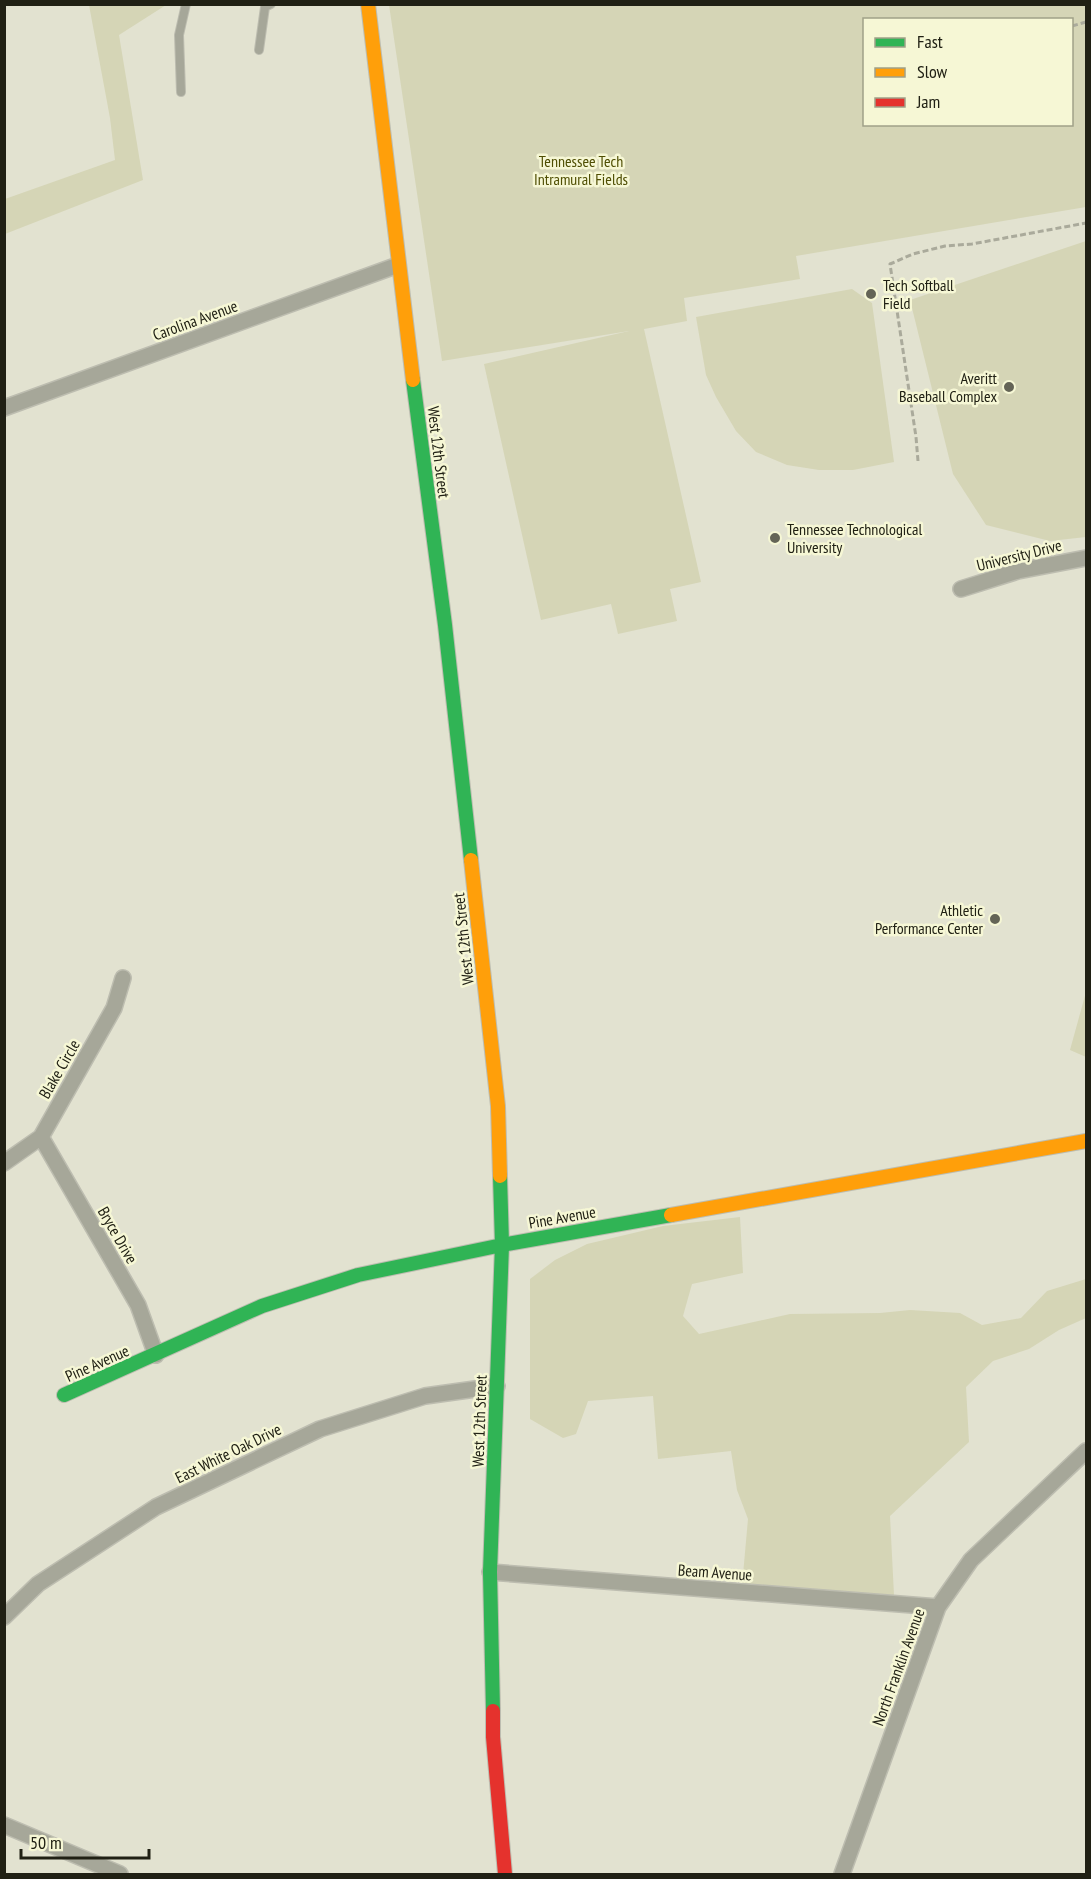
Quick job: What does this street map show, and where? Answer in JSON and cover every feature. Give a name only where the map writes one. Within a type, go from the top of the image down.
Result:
[{"type":"main road","name":"West 12th Street","points":[[368,4],[398,266],[445,625],[497,1094],[502,1245],[490,1572],[493,1737],[505,1875]]},
{"type":"main road","name":"Pine Avenue","points":[[64,1395],[262,1306],[358,1275],[502,1245],[1086,1140]]},
{"type":"street","name":"Carolina Avenue","points":[[4,408],[398,266]]},
{"type":"street","name":"University Drive","points":[[961,589],[1018,571],[1086,558]]},
{"type":"street","name":"Blake Circle","points":[[4,1163],[41,1137],[114,1008],[123,978]]},
{"type":"street","name":"Bryce Drive","points":[[41,1137],[138,1305],[156,1355]]},
{"type":"street","name":"East White Oak Drive","points":[[4,1617],[38,1584],[156,1507],[320,1429],[425,1396],[497,1386]]},
{"type":"street","name":"North Franklin Avenue","points":[[842,1875],[938,1607],[971,1560],[1086,1451]]},
{"type":"street","name":"Beam Avenue","points":[[490,1572],[938,1607]]},
{"type":"street","points":[[4,1825],[120,1875]]},
{"type":"lane","points":[[181,92],[179,35],[186,4]]},
{"type":"lane","points":[[259,51],[266,5]]},
{"type":"path","points":[[918,461],[890,264],[913,254],[945,246],[972,244],[1086,223]]},
{"type":"green space","points":[[89,5],[166,5],[119,35],[143,180],[5,234],[5,199],[115,160],[110,118]]},
{"type":"green space","name":"Tennessee Tech Intramural Fields","points":[[389,5],[1086,5],[1086,207],[796,256],[800,279],[684,298],[687,321],[644,329],[701,582],[670,589],[677,621],[618,634],[611,604],[541,620],[484,364],[629,331],[442,361]]},
{"type":"green space","name":"Averitt Baseball Complex","points":[[1086,241],[1086,537],[1050,541],[986,525],[953,474],[910,300]]},
{"type":"green space","name":"Tech Softball Field","points":[[852,289],[872,303],[894,462],[853,470],[819,470],[787,465],[756,452],[736,431],[706,375],[696,317]]},
{"type":"green space","points":[[1086,992],[1086,1057],[1070,1050]]},
{"type":"green space","points":[[740,1217],[743,1273],[692,1284],[683,1316],[699,1334],[790,1314],[880,1313],[910,1310],[960,1313],[982,1325],[1021,1318],[1047,1291],[1086,1279],[1086,1318],[1059,1330],[1029,1349],[993,1361],[966,1387],[969,1442],[890,1516],[894,1595],[742,1586],[748,1519],[737,1490],[731,1451],[658,1459],[653,1396],[588,1401],[576,1434],[563,1438],[530,1419],[530,1279],[555,1260],[587,1244],[663,1226]]},
{"type":"traffic: fast","points":[[413,380],[445,625],[471,860]]},
{"type":"traffic: fast","points":[[493,1711],[490,1572],[502,1245],[500,1176]]},
{"type":"traffic: fast","points":[[64,1395],[262,1306],[358,1275],[502,1245],[671,1215]]},
{"type":"traffic: slow","points":[[368,4],[413,380]]},
{"type":"traffic: slow","points":[[471,860],[498,1106],[500,1176]]},
{"type":"traffic: slow","points":[[671,1215],[1086,1141]]},
{"type":"traffic: jam","points":[[493,1711],[493,1737],[505,1874]]},
{"type":"place","name":"Tech Softball Field","points":[[871,294]]},
{"type":"place","name":"Averitt Baseball Complex","points":[[1009,387]]},
{"type":"place","name":"Tennessee Technological University","points":[[775,538]]},
{"type":"place","name":"Athletic Performance Center","points":[[995,919]]}]
